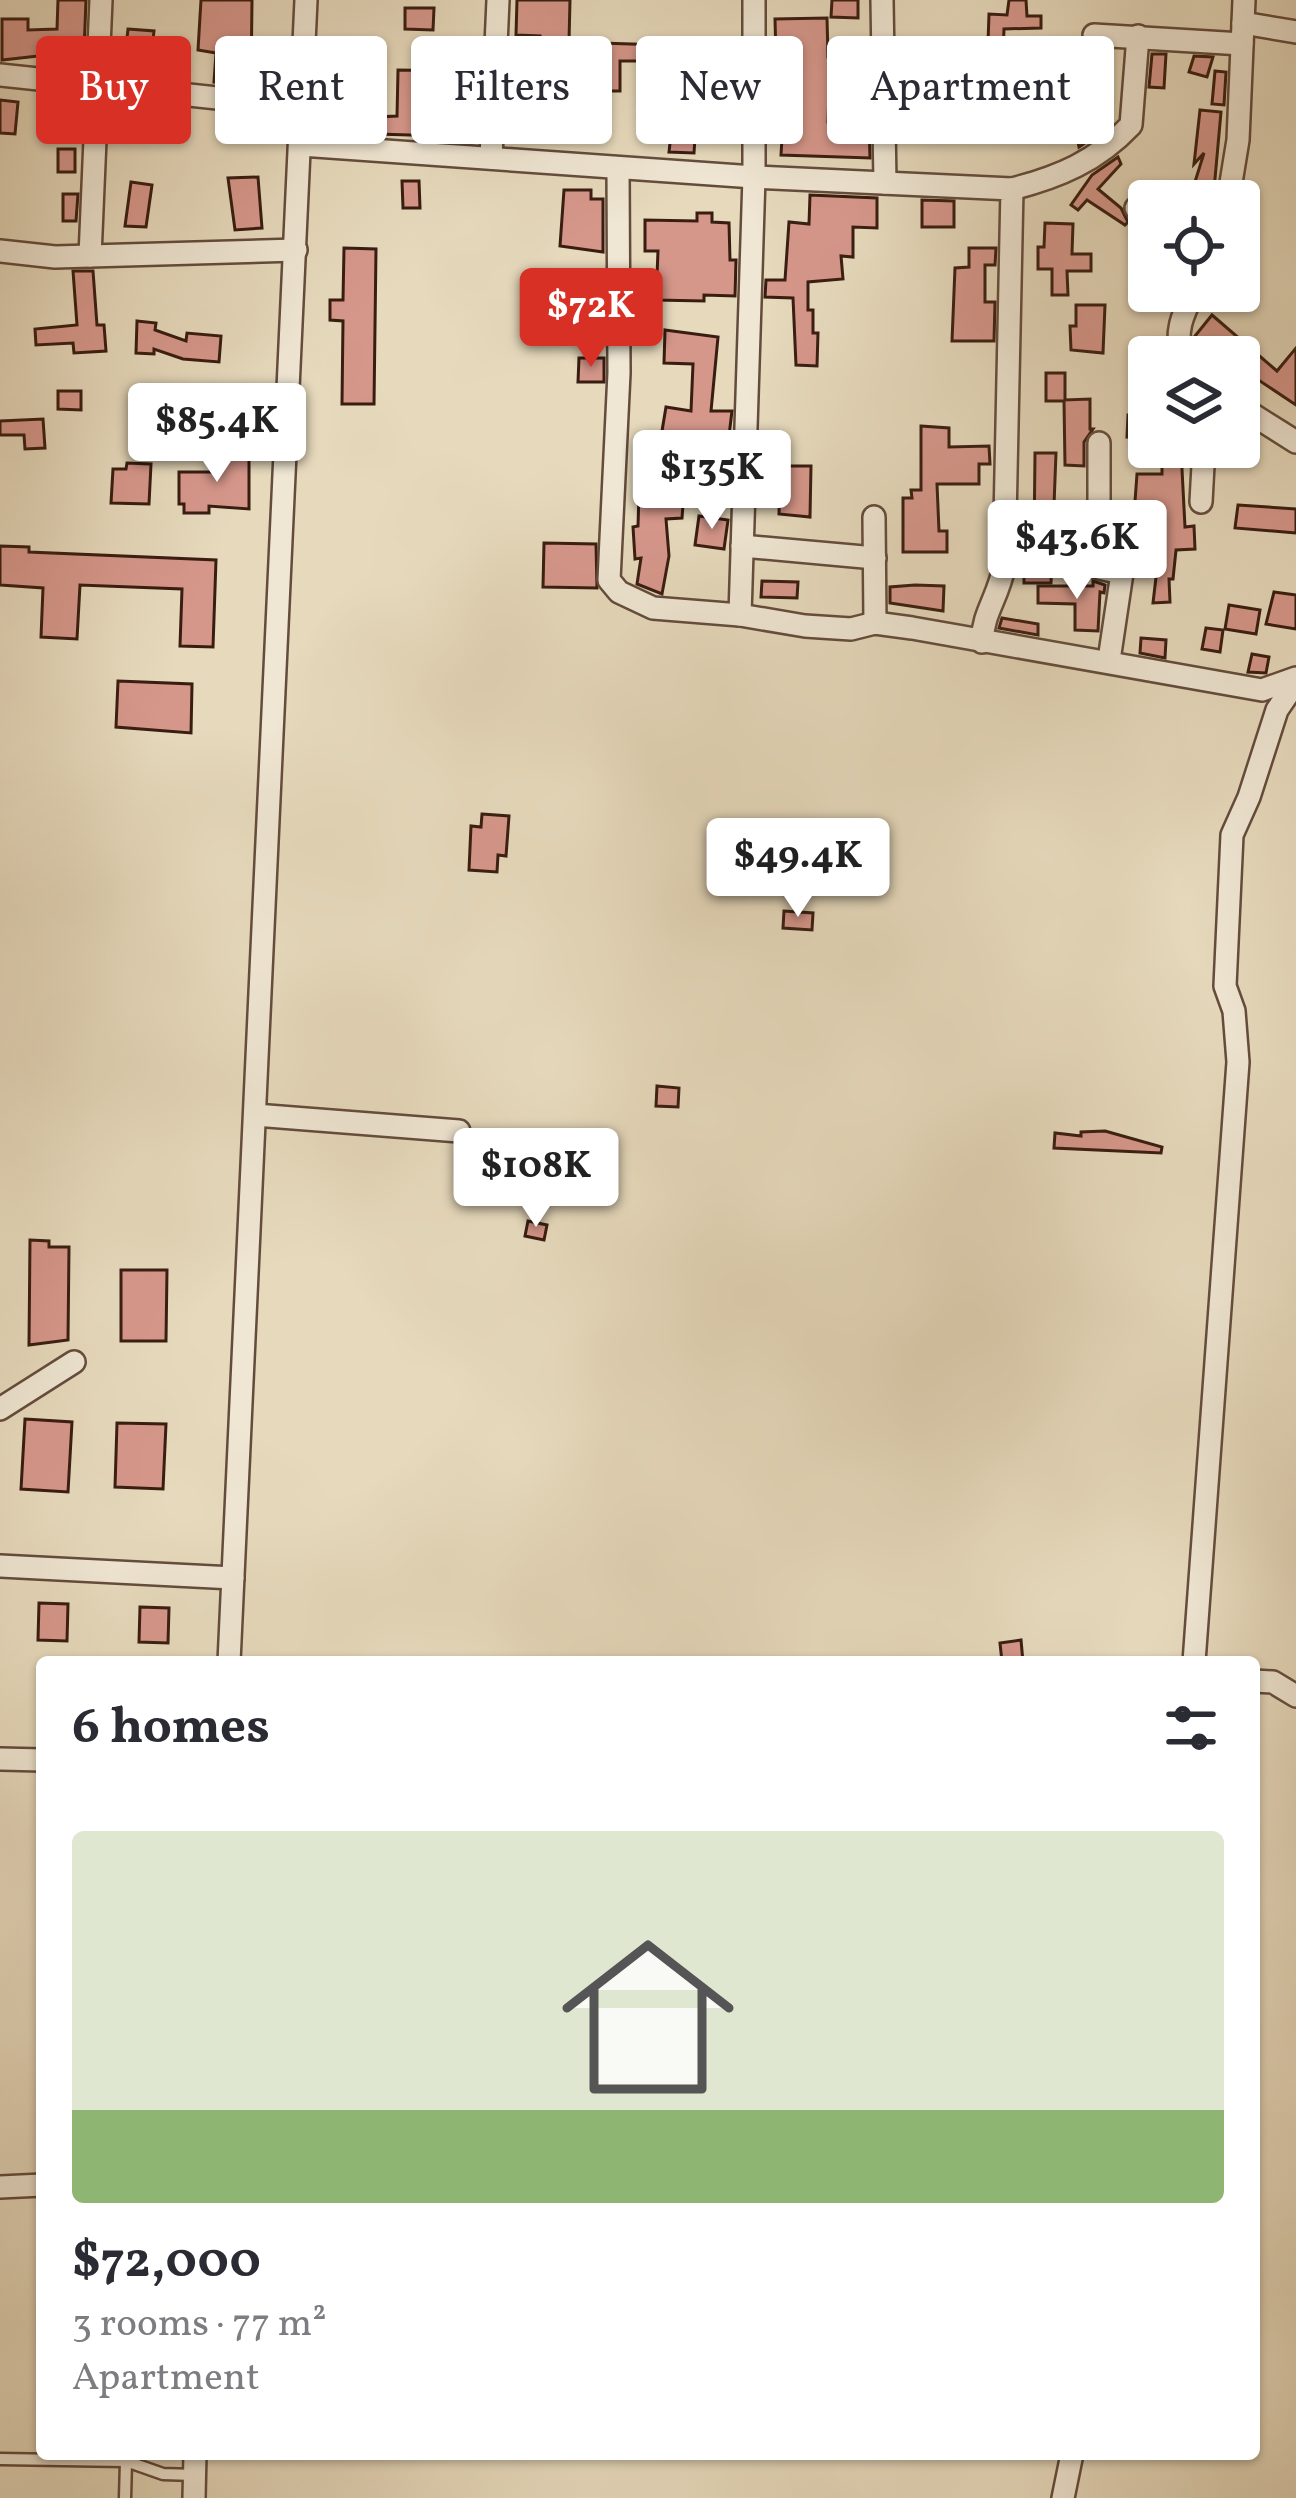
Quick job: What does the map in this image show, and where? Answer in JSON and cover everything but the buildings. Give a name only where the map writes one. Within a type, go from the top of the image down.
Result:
[{"type":"street","points":[[98,36],[101,0]]},
{"type":"street","points":[[305,36],[307,0]]},
{"type":"street","points":[[491,158],[498,0]]},
{"type":"street","points":[[740,614],[754,177],[754,0]]},
{"type":"street","points":[[882,0],[885,183]]},
{"type":"street","points":[[1231,180],[1238,140],[1244,0]]},
{"type":"street","points":[[1094,35],[1296,32]]},
{"type":"street","points":[[229,1656],[301,145],[754,177],[1012,189],[1045,181],[1090,161],[1131,124],[1138,36]]},
{"type":"street","points":[[0,76],[36,80]]},
{"type":"street","points":[[90,256],[93,144]]},
{"type":"street","points":[[619,168],[619,373],[609,580],[619,592],[652,608],[851,629],[875,623],[1262,690],[1296,680]]},
{"type":"street","points":[[982,643],[983,619],[999,596],[1004,567],[1012,189]]},
{"type":"street","points":[[0,251],[19,256],[90,256],[296,250]]},
{"type":"street","points":[[1260,419],[1296,442]]},
{"type":"street","points":[[1099,443],[1099,568],[1121,574],[1109,660]]},
{"type":"street","points":[[1201,502],[1203,468]]},
{"type":"street","points":[[874,517],[875,623]]},
{"type":"street","points":[[742,547],[875,558]]},
{"type":"street","points":[[1194,1656],[1238,1062],[1234,1011],[1225,986],[1228,862],[1232,835],[1250,797],[1277,710],[1296,680]]},
{"type":"street","points":[[1262,690],[1277,710]]},
{"type":"street","points":[[256,1115],[459,1131]]},
{"type":"street","points":[[0,1409],[74,1362]]},
{"type":"street","points":[[0,1566],[233,1578]]},
{"type":"street","points":[[1260,1681],[1274,1682],[1296,1696]]},
{"type":"street","points":[[0,1760],[36,1760]]},
{"type":"street","points":[[0,2187],[36,2185]]},
{"type":"street","points":[[1063,2498],[1071,2460]]},
{"type":"lane","points":[[0,2459],[36,2460]]},
{"type":"lane","points":[[63,2460],[126,2461],[163,2474],[194,2476]]},
{"type":"lane","points":[[125,2498],[126,2461]]}]
